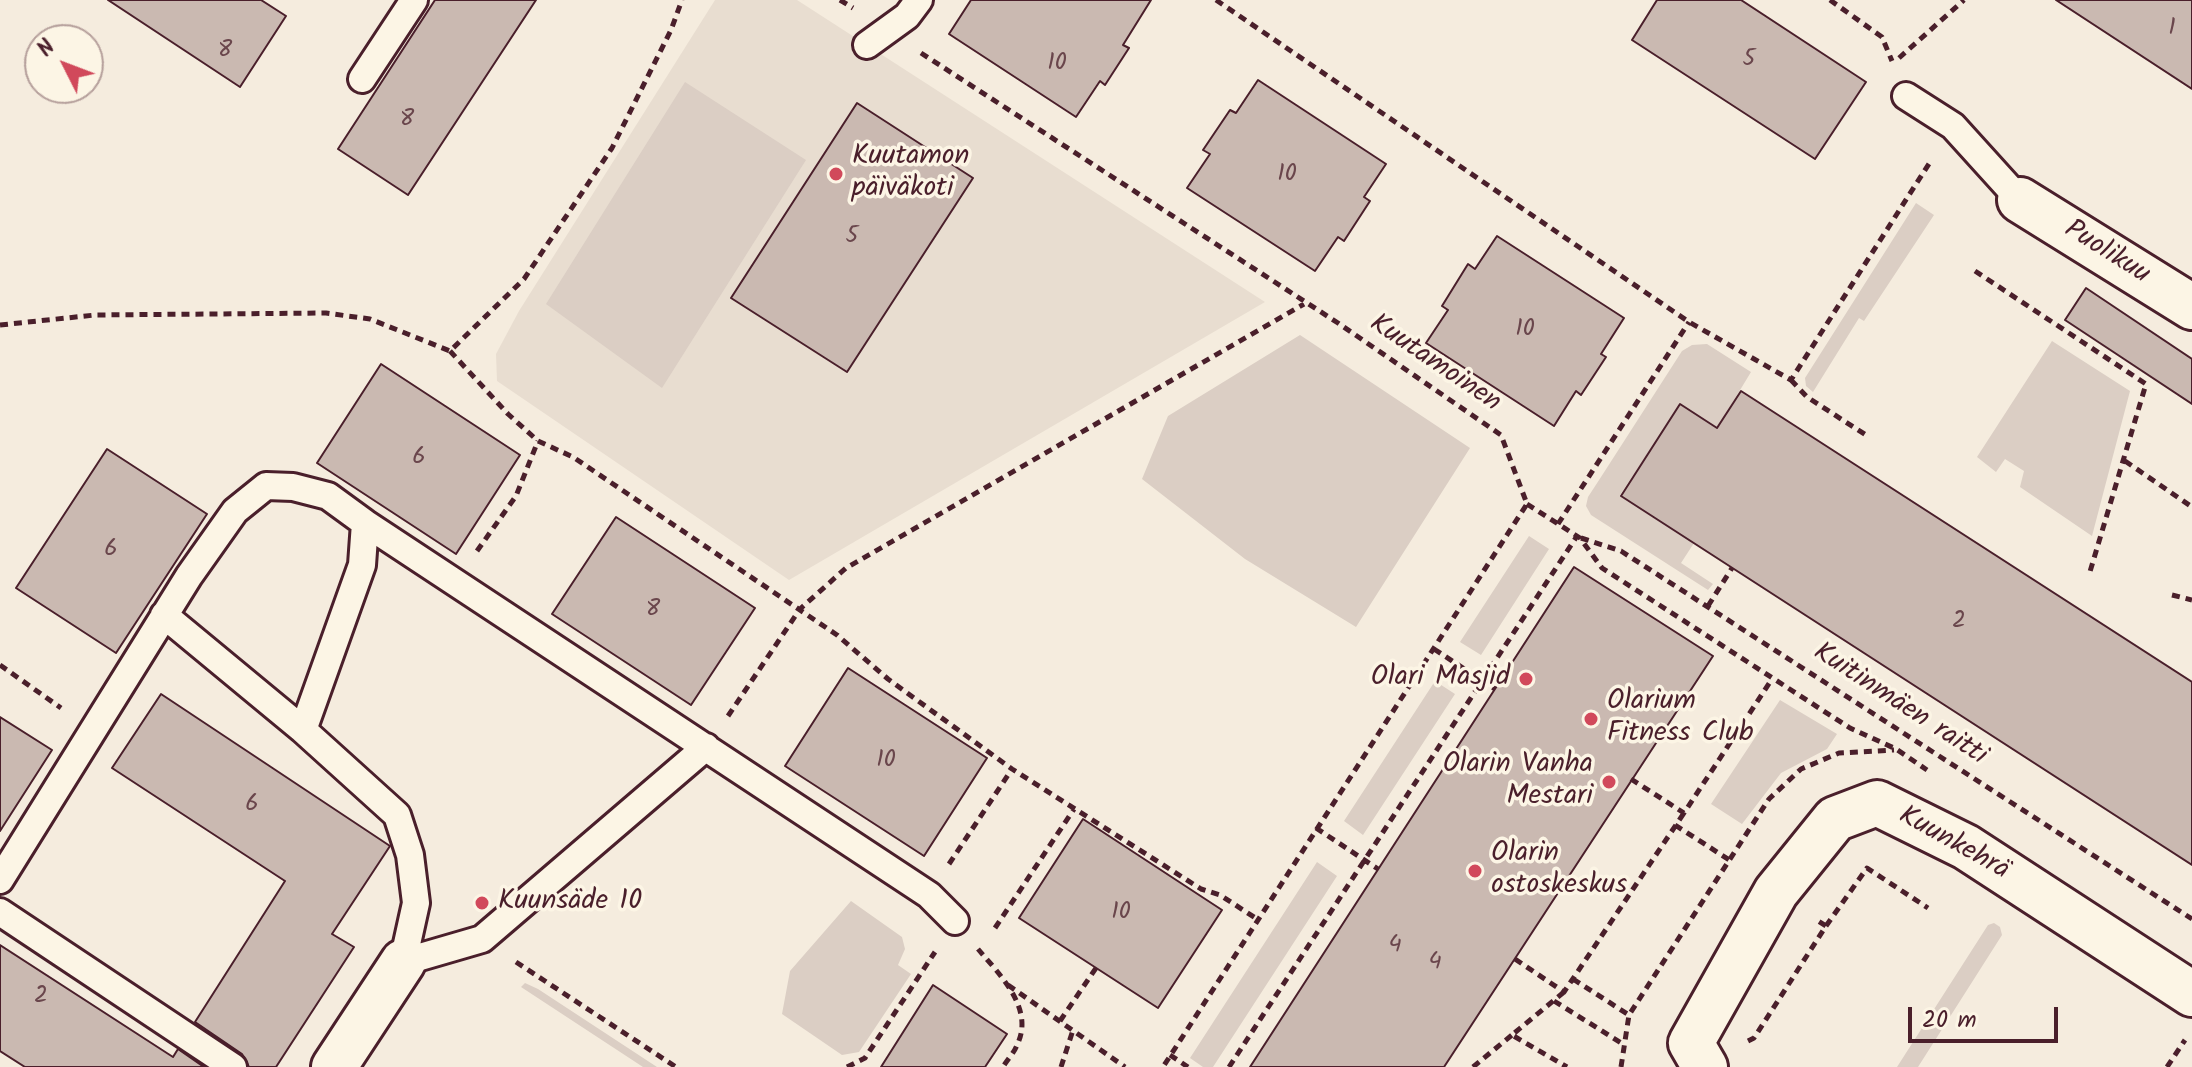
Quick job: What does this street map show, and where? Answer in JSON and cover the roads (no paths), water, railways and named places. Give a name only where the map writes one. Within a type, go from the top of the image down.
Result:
[{"type":"street","name":"Puolikuu","points":[[2020,200],[2192,307]]},
{"type":"street","name":"Kuunkehrä","points":[[1705,1067],[1691,1043],[1776,892],[1835,819],[1877,803],[1966,847],[2192,994]]},
{"type":"street","points":[[334,1067],[403,962]]},
{"type":"lane","points":[[877,38],[907,16],[919,0]]},
{"type":"lane","points":[[362,79],[411,1]]},
{"type":"lane","points":[[1906,96],[1953,126],[2020,200]]},
{"type":"lane","points":[[0,880],[164,615],[235,511],[266,486],[293,487],[328,496],[929,895],[955,921]]},
{"type":"lane","points":[[303,730],[362,565],[365,523]]},
{"type":"lane","points":[[164,615],[303,730],[397,815],[410,855],[416,903],[403,962],[482,939],[706,747]]},
{"type":"lane","points":[[0,912],[233,1067]]},
{"type":"place","name":"Kuutamon päiväkoti","points":[[836,174]]},
{"type":"place","name":"Olari Masjid","points":[[1526,679]]},
{"type":"place","name":"Olarium Fitness Club","points":[[1591,719]]},
{"type":"place","name":"Olarin Vanha Mestari","points":[[1609,782]]},
{"type":"place","name":"Olarin ostoskeskus","points":[[1475,871]]},
{"type":"place","name":"Kuunsäde 10","points":[[482,903]]}]
